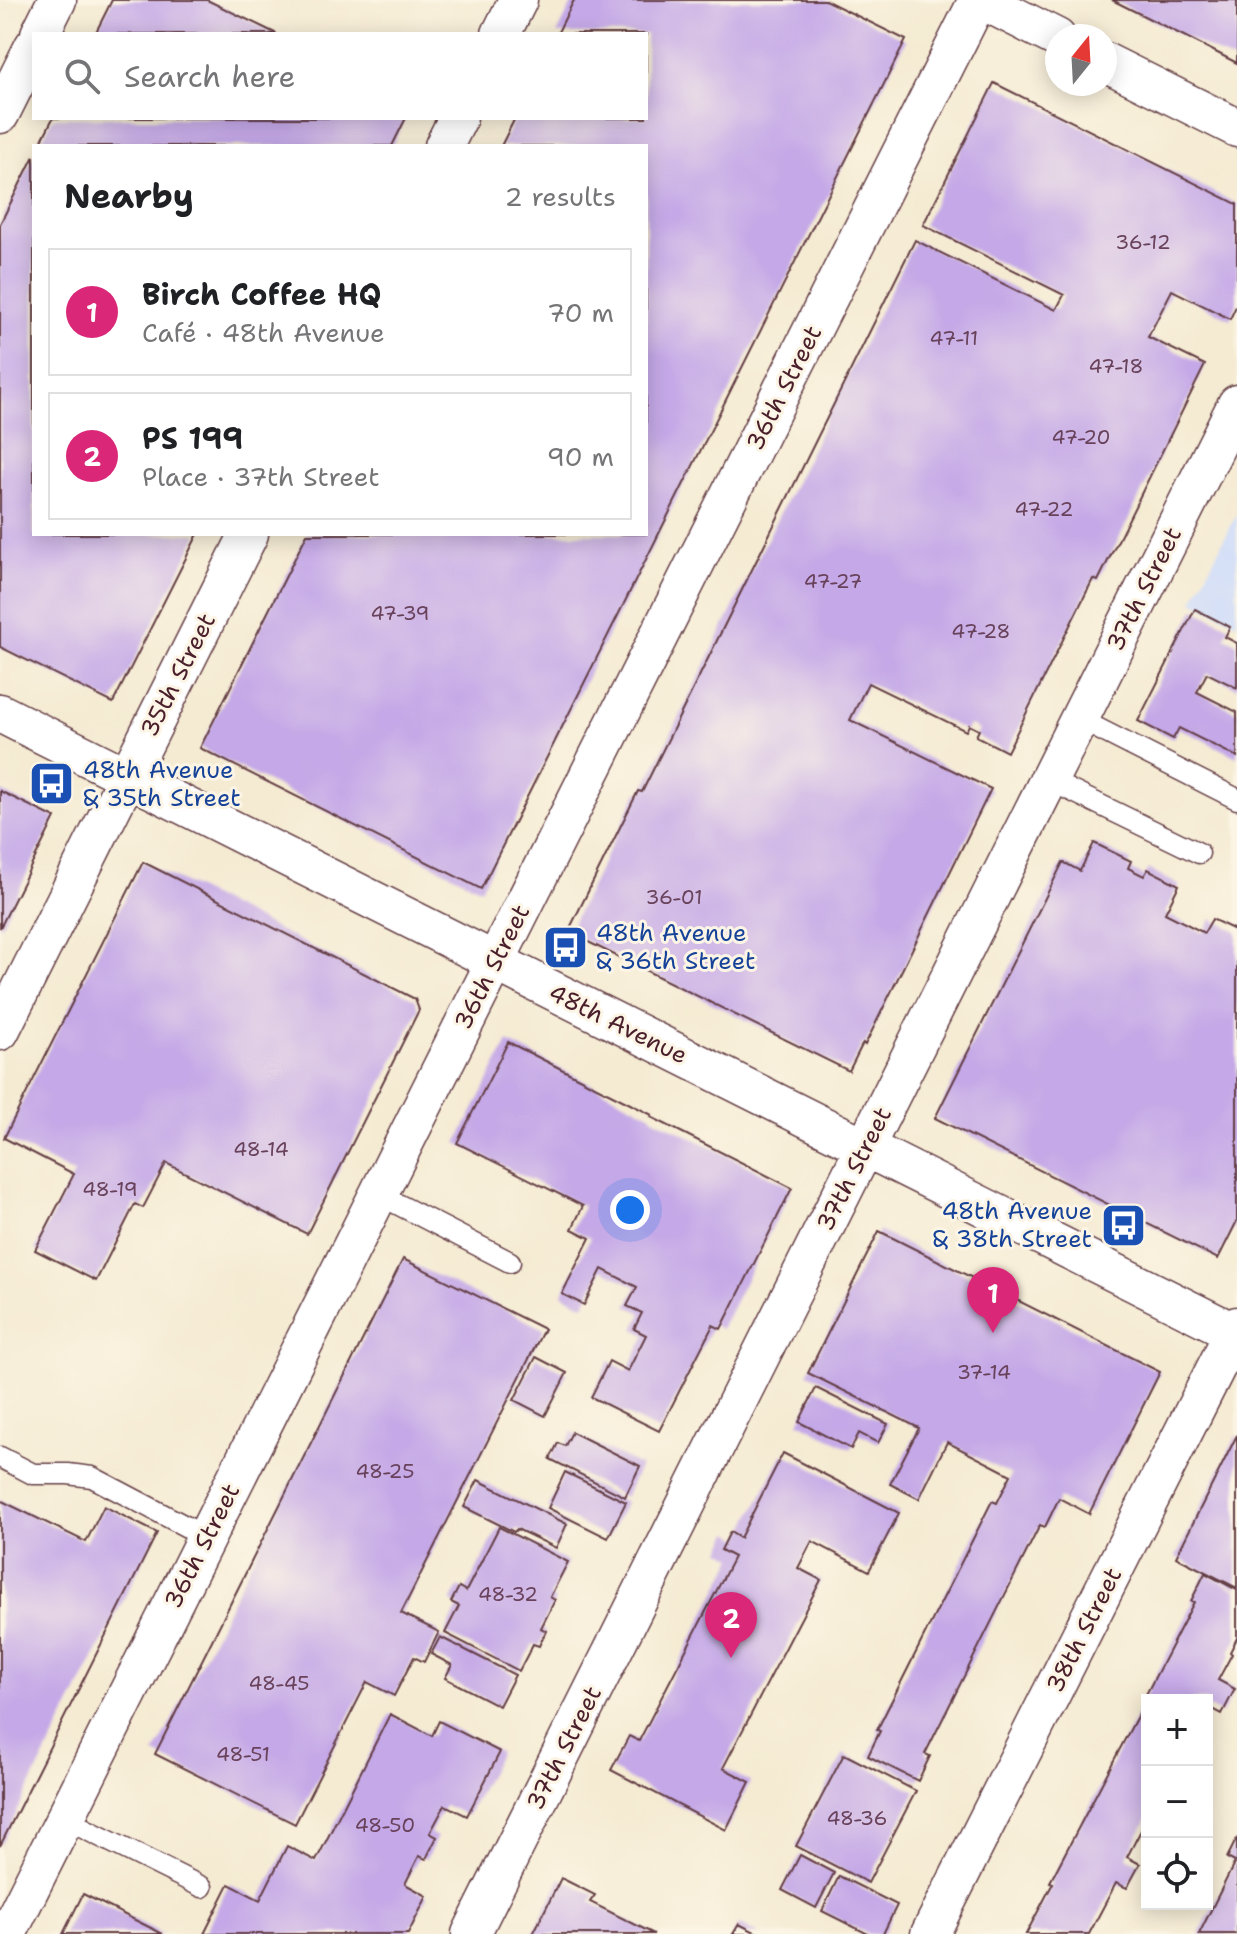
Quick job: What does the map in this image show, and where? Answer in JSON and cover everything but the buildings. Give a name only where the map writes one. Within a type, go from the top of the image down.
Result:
[{"type":"street","points":[[41,32],[57,0]]},
{"type":"street","points":[[502,32],[518,0]]},
{"type":"street","points":[[980,0],[1045,32]]},
{"type":"street","name":"36th Street","points":[[7,1934],[980,0]]},
{"type":"street","points":[[0,114],[32,50]]},
{"type":"street","points":[[1117,68],[1237,128]]},
{"type":"street","points":[[445,144],[457,120]]},
{"type":"street","name":"37th Street","points":[[471,1934],[1237,404]]},
{"type":"street","name":"35th Street","points":[[0,1031],[248,536]]},
{"type":"street","name":"48th Avenue","points":[[0,713],[1236,1331]]},
{"type":"street","name":"38th Street","points":[[930,1934],[1236,1331]]},
{"type":"lane","points":[[1079,719],[1237,799]]},
{"type":"lane","points":[[1049,780],[1199,853]]},
{"type":"lane","points":[[378,1194],[510,1262]]},
{"type":"lane","points":[[0,1457],[33,1474],[92,1477],[206,1537]]},
{"type":"lane","points":[[65,1819],[202,1887]]},
{"type":"shaded area","points":[[1237,513],[1237,623],[1193,601]]},
{"type":"place","name":"48th Avenue & 35th Street","points":[[52,784]]},
{"type":"place","name":"48th Avenue & 36th Street","points":[[565,947]]},
{"type":"place","name":"48th Avenue & 38th Street","points":[[1123,1225]]},
{"type":"place","name":"Birch Coffee HQ","points":[[993,1333]]},
{"type":"place","name":"PS 199","points":[[731,1658]]}]
